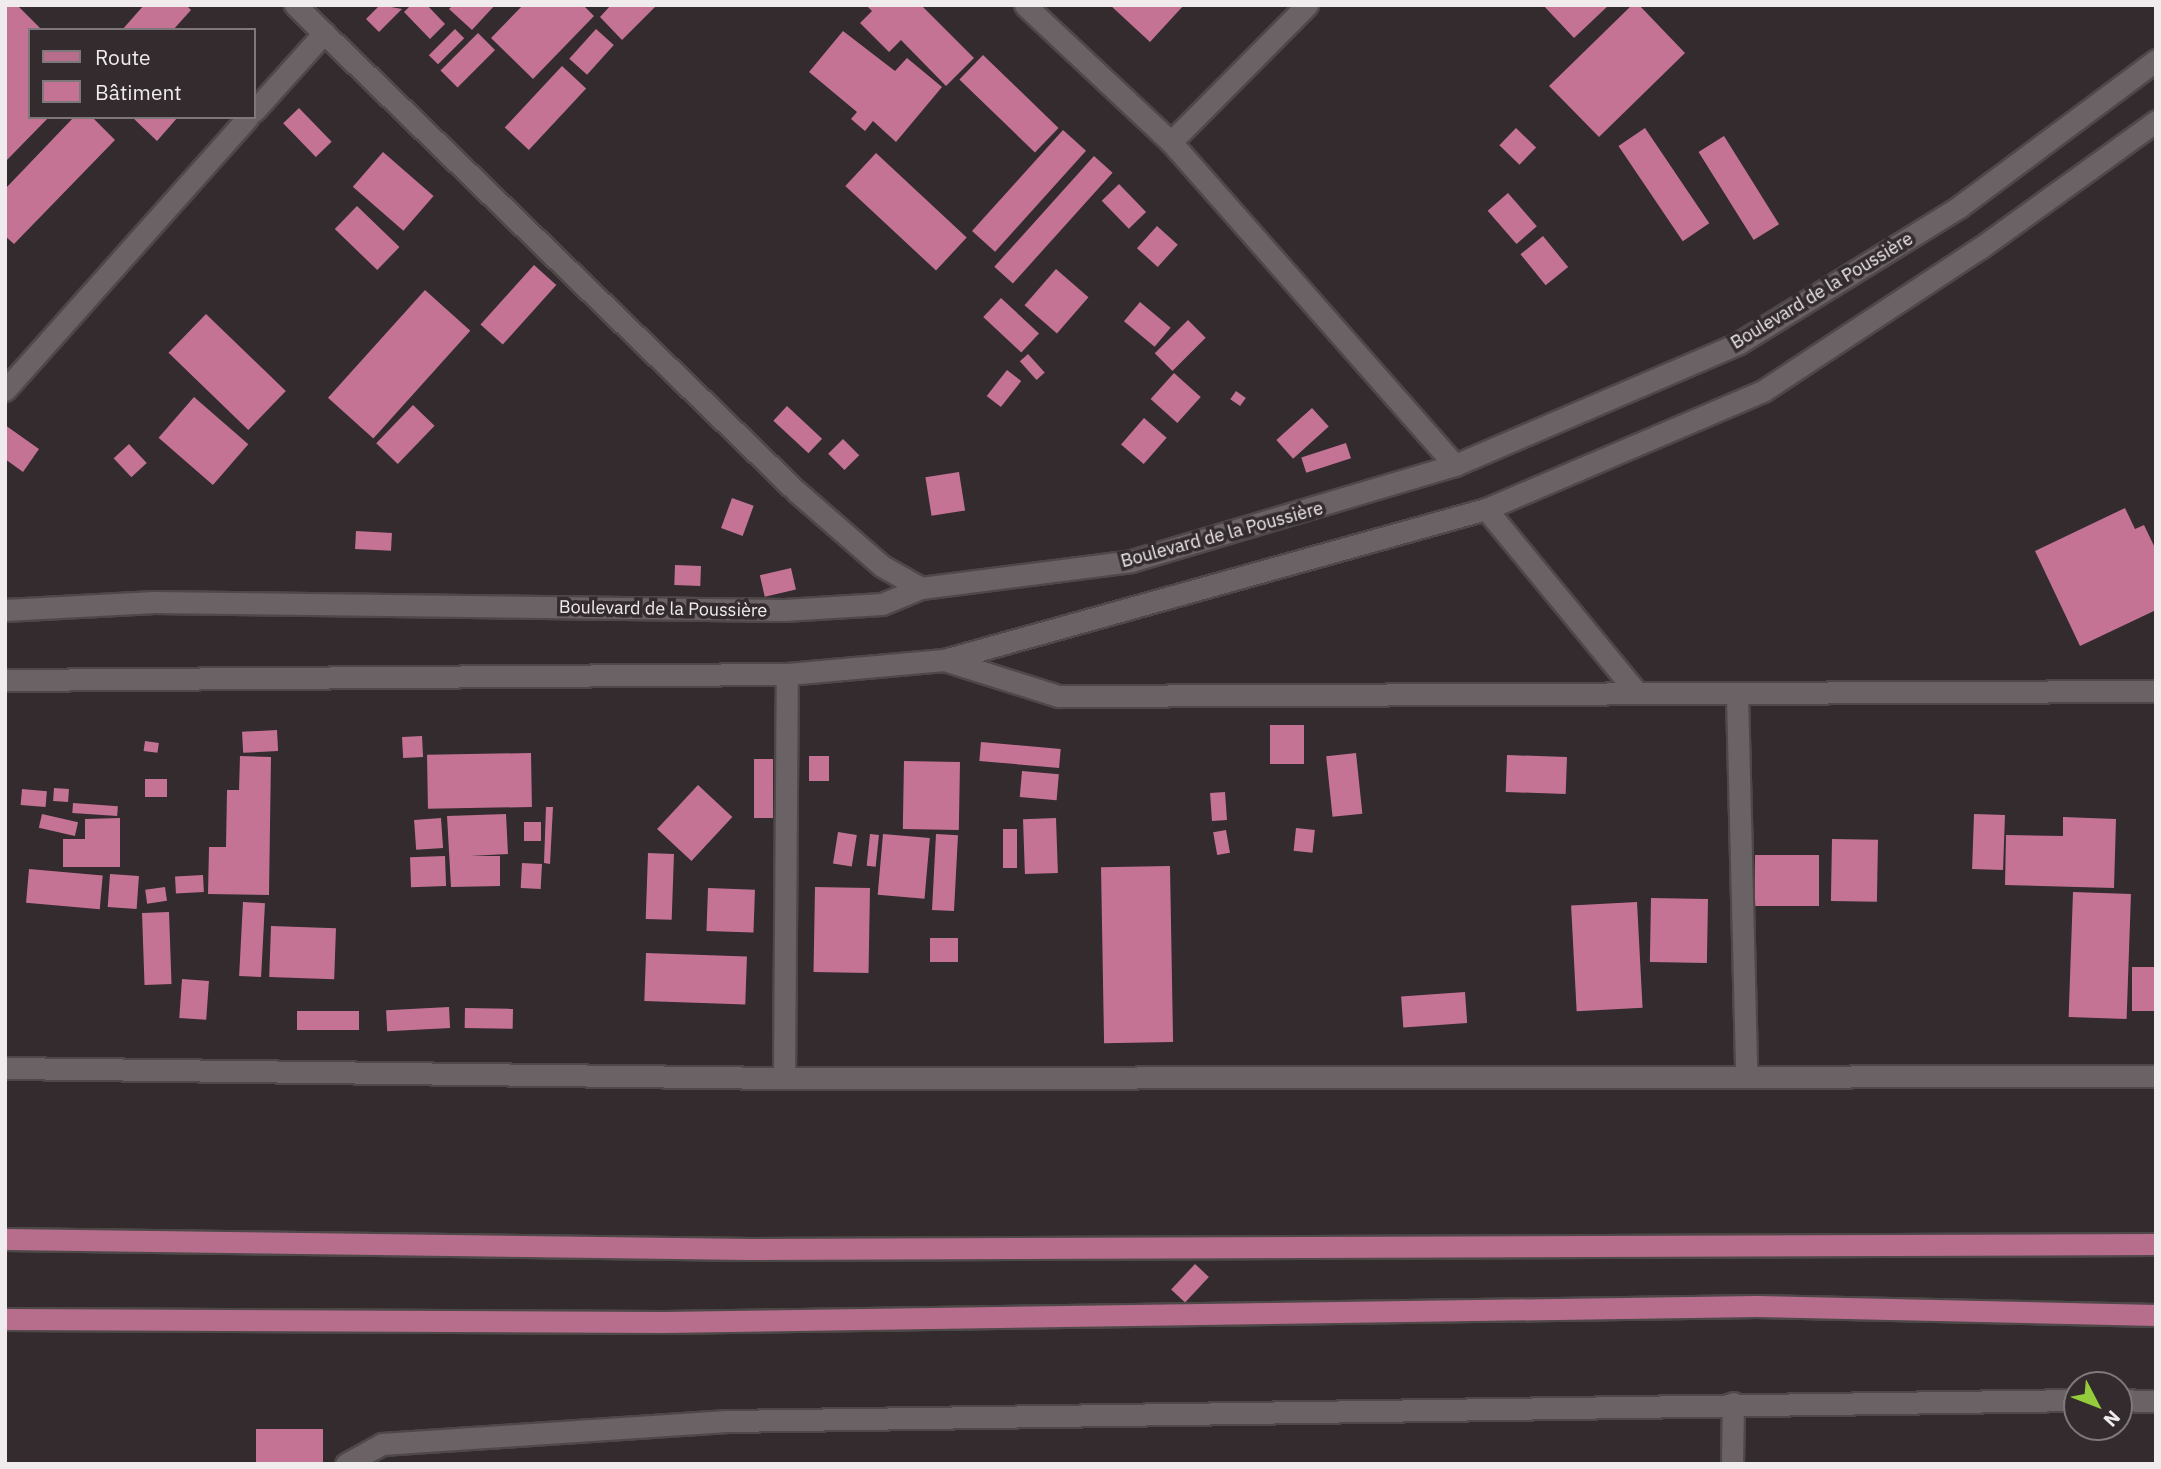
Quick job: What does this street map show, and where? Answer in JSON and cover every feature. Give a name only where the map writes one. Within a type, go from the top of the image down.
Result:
[{"type":"main road","points":[[5,1239],[750,1249],[2156,1244]]},
{"type":"main road","points":[[5,1319],[663,1322],[1756,1306],[2156,1315]]},
{"type":"street","points":[[295,5],[796,491],[882,566],[921,588]]},
{"type":"street","points":[[1025,5],[1171,142],[1455,465]]},
{"type":"street","points":[[1171,142],[1307,5]]},
{"type":"street","points":[[256,109],[324,33]]},
{"type":"street","name":"Boulevard de la Poussière","points":[[5,610],[154,602],[784,610],[882,604],[921,588],[1131,561],[1455,465],[1739,343],[1959,207],[2156,60]]},
{"type":"street","points":[[5,390],[246,119]]},
{"type":"street","points":[[5,680],[787,674],[944,660],[1486,509],[1763,391],[1980,248],[2156,121]]},
{"type":"street","points":[[1486,509],[1634,689]]},
{"type":"street","points":[[944,660],[1058,696],[1634,689],[1737,695],[2156,691]]},
{"type":"street","points":[[784,1078],[787,674]]},
{"type":"street","points":[[1737,695],[1745,1076]]},
{"type":"street","points":[[5,1068],[784,1078],[2156,1076]]},
{"type":"street","points":[[346,1464],[382,1444],[727,1421],[1733,1403],[2063,1400]]},
{"type":"street","points":[[2133,1400],[2156,1401]]},
{"type":"street","points":[[1732,1464],[1733,1403]]},
{"type":"building","points":[[5,5],[17,5],[40,28],[28,28],[28,119],[47,119],[5,162]]},
{"type":"building","points":[[144,5],[186,5],[191,10],[175,28],[124,28]]},
{"type":"building","points":[[380,5],[402,9],[379,32],[366,19]]},
{"type":"building","points":[[411,5],[427,5],[445,24],[430,39],[404,12]]},
{"type":"building","points":[[453,5],[495,5],[472,30],[449,9]]},
{"type":"building","points":[[523,5],[583,5],[594,16],[533,79],[491,38]]},
{"type":"building","points":[[611,5],[657,5],[622,40],[600,17]]},
{"type":"building","points":[[866,5],[921,5],[974,58],[946,86],[901,40],[889,52],[860,23],[872,11]]},
{"type":"building","points":[[1110,5],[1184,5],[1150,42]]},
{"type":"building","points":[[1543,5],[1609,5],[1574,38]]},
{"type":"building","points":[[1632,5],[1639,5],[1685,53],[1599,137],[1549,86]]},
{"type":"building","points":[[455,29],[464,38],[438,64],[429,55]]},
{"type":"building","points":[[596,29],[614,45],[587,75],[569,59]]},
{"type":"building","points":[[843,31],[895,71],[907,58],[942,87],[896,142],[873,121],[865,131],[851,119],[857,112],[809,72]]},
{"type":"building","points":[[478,33],[495,50],[457,87],[441,70]]},
{"type":"building","points":[[983,55],[1059,128],[1035,152],[959,79]]},
{"type":"building","points":[[562,66],[586,89],[529,150],[505,127]]},
{"type":"building","points":[[299,108],[332,142],[316,157],[283,123]]},
{"type":"building","points":[[72,119],[94,119],[115,140],[14,244],[5,236],[5,189]]},
{"type":"building","points":[[134,119],[176,119],[157,141]]},
{"type":"building","points":[[1516,128],[1536,147],[1519,165],[1499,145]]},
{"type":"building","points":[[1645,128],[1709,223],[1683,241],[1618,146]]},
{"type":"building","points":[[1063,130],[1086,151],[995,252],[972,231]]},
{"type":"building","points":[[1724,136],[1779,224],[1754,240],[1699,152]]},
{"type":"building","points":[[383,152],[434,196],[403,231],[353,187]]},
{"type":"building","points":[[876,153],[967,238],[936,270],[845,186]]},
{"type":"building","points":[[1094,156],[1113,173],[1013,283],[994,267]]},
{"type":"building","points":[[1119,184],[1146,212],[1129,229],[1102,201]]},
{"type":"building","points":[[1508,193],[1537,226],[1516,244],[1488,211]]},
{"type":"building","points":[[357,206],[399,247],[377,270],[335,229]]},
{"type":"building","points":[[1157,226],[1178,245],[1158,267],[1137,248]]},
{"type":"building","points":[[1543,236],[1568,267],[1546,285],[1520,254]]},
{"type":"building","points":[[534,265],[556,285],[503,345],[480,324]]},
{"type":"building","points":[[1056,269],[1088,297],[1057,333],[1025,305]]},
{"type":"building","points":[[425,290],[470,331],[373,439],[328,398]]},
{"type":"building","points":[[1001,298],[1039,333],[1021,352],[983,317]]},
{"type":"building","points":[[1140,302],[1171,328],[1155,347],[1124,321]]},
{"type":"building","points":[[206,314],[286,391],[248,430],[168,353]]},
{"type":"building","points":[[1188,320],[1206,338],[1172,371],[1155,353]]},
{"type":"building","points":[[1028,354],[1045,373],[1037,380],[1020,361]]},
{"type":"building","points":[[1007,370],[1021,381],[1001,407],[987,396]]},
{"type":"building","points":[[1174,373],[1201,397],[1177,423],[1151,399]]},
{"type":"building","points":[[1236,391],[1246,398],[1240,406],[1230,399]]},
{"type":"building","points":[[194,397],[248,444],[213,485],[159,438]]},
{"type":"building","points":[[413,405],[435,426],[398,464],[376,443]]},
{"type":"building","points":[[787,406],[822,439],[808,453],[773,421]]},
{"type":"building","points":[[1312,408],[1329,427],[1293,459],[1276,440]]},
{"type":"building","points":[[1144,418],[1167,438],[1144,464],[1121,444]]},
{"type":"building","points":[[5,425],[39,449],[23,472],[5,459]]},
{"type":"building","points":[[843,439],[859,455],[844,470],[828,454]]},
{"type":"building","points":[[1346,443],[1351,458],[1306,473],[1301,458]]},
{"type":"building","points":[[129,444],[147,463],[131,477],[114,458]]},
{"type":"building","points":[[959,472],[965,511],[932,516],[925,477]]},
{"type":"building","points":[[732,498],[754,506],[743,536],[721,528]]},
{"type":"building","points":[[2125,508],[2135,529],[2144,525],[2156,550],[2156,610],[2080,646],[2035,551]]},
{"type":"building","points":[[356,531],[392,533],[391,551],[355,549]]},
{"type":"building","points":[[675,565],[701,566],[700,586],[674,585]]},
{"type":"building","points":[[791,568],[796,589],[765,597],[760,575]]},
{"type":"building","points":[[1270,725],[1304,725],[1304,764],[1270,764]]},
{"type":"building","points":[[277,730],[278,751],[243,753],[242,732]]},
{"type":"building","points":[[422,736],[423,757],[403,758],[402,737]]},
{"type":"building","points":[[145,741],[159,743],[157,753],[144,751]]},
{"type":"building","points":[[981,742],[1061,749],[1059,768],[979,761]]},
{"type":"building","points":[[531,753],[532,807],[428,809],[427,755]]},
{"type":"building","points":[[1356,753],[1362,814],[1333,817],[1326,756]]},
{"type":"building","points":[[1507,755],[1567,757],[1566,794],[1506,792]]},
{"type":"building","points":[[240,756],[271,757],[269,895],[208,894],[209,847],[226,847],[227,790],[239,790]]},
{"type":"building","points":[[809,756],[829,756],[829,781],[809,781]]},
{"type":"building","points":[[754,759],[773,759],[773,818],[754,818]]},
{"type":"building","points":[[904,761],[960,762],[959,830],[903,829]]},
{"type":"building","points":[[1022,771],[1059,774],[1057,800],[1020,797]]},
{"type":"building","points":[[145,779],[167,779],[167,797],[145,797]]},
{"type":"building","points":[[698,785],[732,817],[691,861],[657,829]]},
{"type":"building","points":[[54,788],[69,789],[68,802],[53,801]]},
{"type":"building","points":[[22,789],[47,791],[46,807],[21,805]]},
{"type":"building","points":[[1225,792],[1227,820],[1212,821],[1210,793]]},
{"type":"building","points":[[73,803],[118,806],[117,816],[72,813]]},
{"type":"building","points":[[546,807],[553,807],[550,864],[544,863]]},
{"type":"building","points":[[42,814],[78,822],[75,836],[39,828]]},
{"type":"building","points":[[506,814],[508,854],[470,856],[500,856],[500,886],[451,887],[447,816]]},
{"type":"building","points":[[1974,814],[2005,815],[2003,870],[1972,869]]},
{"type":"building","points":[[2063,817],[2116,819],[2114,888],[2005,885],[2006,835],[2063,836]]},
{"type":"building","points":[[120,818],[120,867],[63,867],[63,839],[85,839],[85,819]]},
{"type":"building","points":[[441,818],[443,848],[416,850],[414,820]]},
{"type":"building","points":[[1056,818],[1058,873],[1025,874],[1023,819]]},
{"type":"building","points":[[524,822],[541,822],[541,841],[524,841]]},
{"type":"building","points":[[1296,828],[1315,830],[1312,853],[1294,851]]},
{"type":"building","points":[[1003,829],[1017,829],[1017,868],[1003,868]]},
{"type":"building","points":[[1226,830],[1230,853],[1217,855],[1213,832]]},
{"type":"building","points":[[838,832],[857,835],[852,867],[833,864]]},
{"type":"building","points":[[870,834],[879,835],[876,867],[867,866]]},
{"type":"building","points":[[883,834],[930,838],[925,899],[878,895]]},
{"type":"building","points":[[936,834],[958,835],[954,911],[932,910]]},
{"type":"building","points":[[1832,839],[1878,840],[1877,902],[1831,901]]},
{"type":"building","points":[[648,853],[674,854],[672,920],[646,919]]},
{"type":"building","points":[[1755,855],[1819,855],[1819,906],[1755,906]]},
{"type":"building","points":[[445,856],[446,886],[411,887],[410,857]]},
{"type":"building","points":[[522,863],[542,864],[541,889],[521,888]]},
{"type":"building","points":[[1170,866],[1173,1042],[1104,1043],[1101,867]]},
{"type":"building","points":[[29,869],[103,875],[100,909],[26,903]]},
{"type":"building","points":[[110,874],[139,876],[137,909],[108,907]]},
{"type":"building","points":[[203,875],[204,892],[176,893],[175,876]]},
{"type":"building","points":[[165,887],[167,901],[147,904],[145,890]]},
{"type":"building","points":[[815,887],[870,888],[869,973],[814,972]]},
{"type":"building","points":[[708,888],[755,890],[753,933],[706,931]]},
{"type":"building","points":[[2073,892],[2131,894],[2127,1019],[2069,1017]]},
{"type":"building","points":[[1651,898],[1708,899],[1707,963],[1650,962]]},
{"type":"building","points":[[243,902],[265,903],[261,977],[239,976]]},
{"type":"building","points":[[1637,902],[1643,1008],[1577,1011],[1571,905]]},
{"type":"building","points":[[169,912],[172,984],[145,985],[142,913]]},
{"type":"building","points":[[271,926],[336,928],[334,979],[269,977]]},
{"type":"building","points":[[930,938],[958,938],[958,962],[930,962]]},
{"type":"building","points":[[646,953],[747,957],[745,1004],[644,1001]]},
{"type":"building","points":[[2132,967],[2156,967],[2156,1011],[2132,1011]]},
{"type":"building","points":[[182,979],[209,981],[206,1020],[179,1018]]},
{"type":"building","points":[[1465,992],[1467,1023],[1403,1027],[1401,996]]},
{"type":"building","points":[[449,1007],[450,1028],[387,1031],[386,1010]]},
{"type":"building","points":[[465,1008],[513,1009],[513,1029],[465,1028]]},
{"type":"building","points":[[297,1011],[359,1011],[359,1030],[297,1030]]},
{"type":"building","points":[[1195,1264],[1209,1277],[1185,1303],[1171,1290]]},
{"type":"building","points":[[256,1429],[323,1429],[323,1464],[256,1464]]}]
